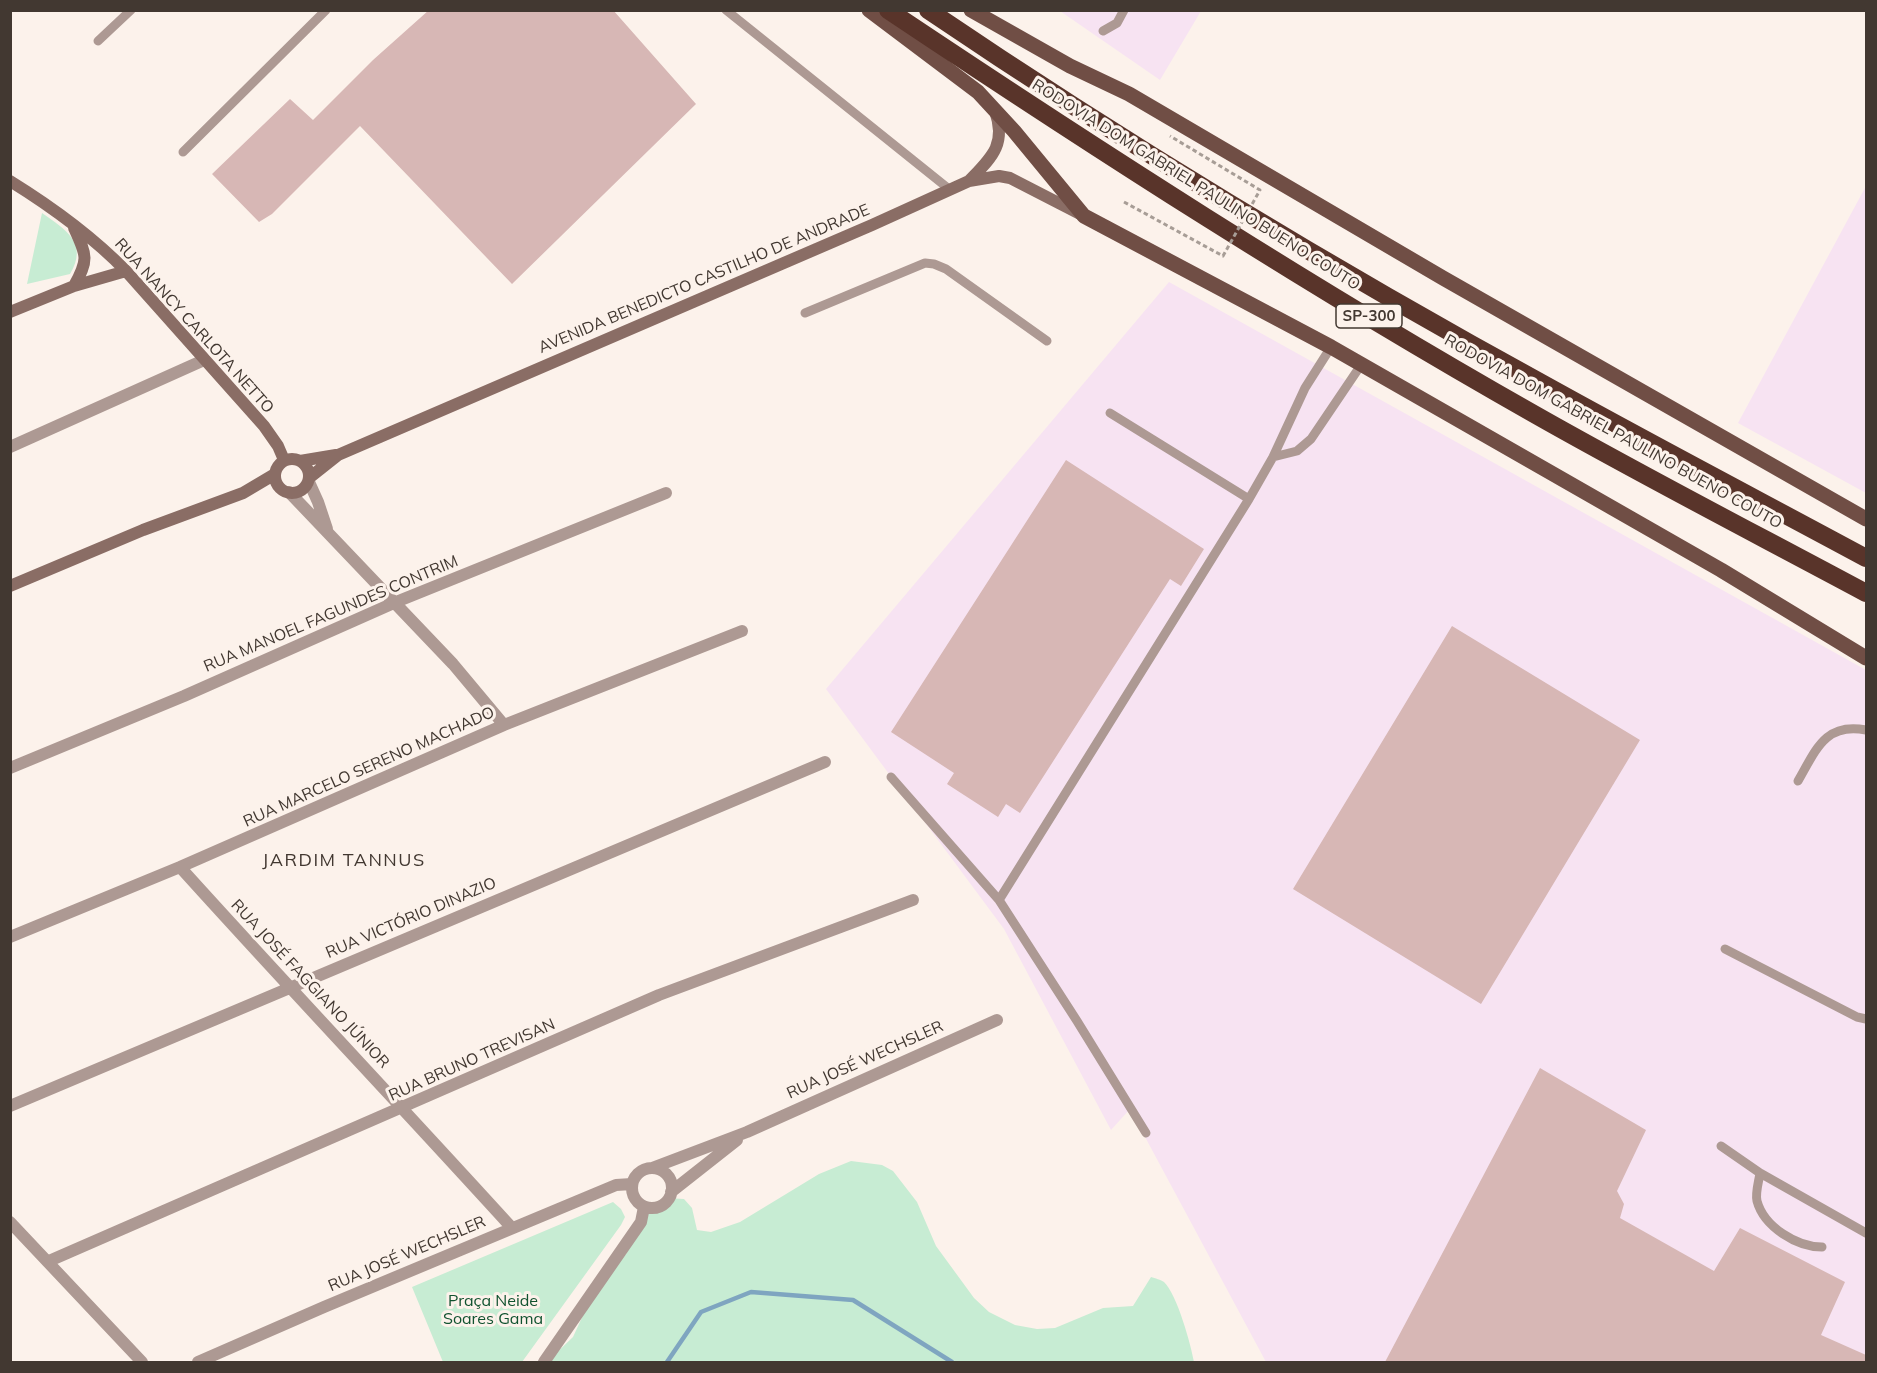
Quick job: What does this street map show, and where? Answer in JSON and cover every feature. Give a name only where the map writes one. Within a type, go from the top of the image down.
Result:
[{"type":"highway","name":"RODOVIA DOM GABRIEL PAULINO BUENO COUTO","points":[[888,10],[1089,144],[1349,305],[1534,414],[1866,593]]},
{"type":"highway","name":"RODOVIA DOM GABRIEL PAULINO BUENO COUTO","points":[[928,10],[1207,191],[1354,277],[1552,389],[1866,558]]},
{"type":"main road","points":[[869,10],[978,92],[1014,131],[1084,216],[1330,347],[1721,570],[1866,658]]},
{"type":"main road","points":[[971,10],[1070,66],[1129,94],[1443,278],[1866,519]]},
{"type":"main road","points":[[969,181],[997,148],[1000,133],[994,110]]},
{"type":"main road","name":"AVENIDA BENEDICTO CASTILHO DE ANDRADE","points":[[300,460],[338,455],[969,181],[999,176],[1010,178],[1084,216]]},
{"type":"main road","name":"RUA NANCY CARLOTA NETTO","points":[[10,181],[72,224],[107,252],[126,271],[264,426],[278,446],[284,460]]},
{"type":"main road","points":[[72,224],[85,251],[85,267],[74,286]]},
{"type":"main road","points":[[10,312],[74,286],[126,271]]},
{"type":"main road","name":"AVENIDA BENEDICTO CASTILHO DE ANDRADE","points":[[309,480],[338,455]]},
{"type":"main road","points":[[243,493],[285,491],[297,493],[304,489],[309,480],[306,466],[300,460],[284,460],[278,466],[275,474],[276,482],[285,491]]},
{"type":"main road","points":[[10,586],[143,530],[243,493],[275,474]]},
{"type":"street","points":[[10,447],[204,360]]},
{"type":"street","points":[[309,480],[328,533]]},
{"type":"street","points":[[285,491],[396,602],[453,664],[504,725]]},
{"type":"street","name":"RUA MANOEL FAGUNDES CONTRIM","points":[[10,768],[184,696],[396,602],[666,493]]},
{"type":"street","name":"RUA MARCELO SERENO MACHADO","points":[[10,938],[180,867],[504,725],[742,631]]},
{"type":"street","name":"RUA VICTÓRIO DINAZIO","points":[[10,1106],[825,762]]},
{"type":"street","name":"RUA JOSÉ FAGGIANO JÚNIOR","points":[[180,867],[512,1228]]},
{"type":"street","name":"RUA BRUNO TREVISAN","points":[[49,1261],[659,995],[913,900]]},
{"type":"street","name":"RUA JOSÉ WECHSLER","points":[[652,1168],[747,1132],[997,1020]]},
{"type":"street","name":"RUA JOSÉ WECHSLER","points":[[671,1192],[747,1132]]},
{"type":"street","points":[[652,1168],[665,1173],[672,1185],[664,1204],[651,1208],[644,1207],[634,1198],[632,1184],[639,1173],[652,1168]]},
{"type":"street","name":"RUA JOSÉ WECHSLER","points":[[198,1362],[324,1306],[616,1185],[632,1184]]},
{"type":"street","points":[[544,1362],[641,1222],[644,1207]]},
{"type":"street","points":[[10,1222],[142,1362]]},
{"type":"lane","points":[[98,41],[131,10]]},
{"type":"lane","points":[[183,152],[326,10]]},
{"type":"lane","points":[[726,10],[949,189]]},
{"type":"lane","points":[[1103,32],[1118,22],[1124,10]]},
{"type":"lane","points":[[805,313],[925,263],[934,264],[946,269],[1047,341]]},
{"type":"lane","points":[[999,900],[1249,499],[1273,457],[1305,388],[1330,347]]},
{"type":"lane","points":[[1273,457],[1297,451],[1311,439],[1361,365]]},
{"type":"lane","points":[[1110,413],[1249,499]]},
{"type":"lane","points":[[1798,781],[1819,745],[1827,736],[1847,728],[1866,730]]},
{"type":"lane","points":[[891,777],[999,900],[1146,1134]]},
{"type":"lane","points":[[1725,949],[1857,1017],[1866,1019]]},
{"type":"lane","points":[[1721,1146],[1760,1173],[1866,1233]]},
{"type":"lane","points":[[1760,1173],[1756,1198],[1763,1214],[1777,1229],[1794,1240],[1809,1247],[1822,1247]]},
{"type":"path","points":[[1124,202],[1223,256],[1260,190],[1170,136]]},
{"type":"shaded area","points":[[1060,11],[1201,11],[1160,80]]},
{"type":"shaded area","points":[[1866,186],[1866,493],[1738,423]]},
{"type":"shaded area","points":[[1169,282],[1866,670],[1866,1362],[1266,1362],[1130,1109],[1111,1130],[1004,929],[826,689]]},
{"type":"green space","points":[[42,213],[72,238],[77,254],[70,274],[27,284]]},
{"type":"green space","points":[[851,1161],[882,1165],[893,1171],[917,1202],[936,1246],[974,1298],[989,1312],[1015,1325],[1037,1329],[1055,1328],[1103,1308],[1133,1306],[1151,1277],[1164,1282],[1174,1297],[1187,1332],[1194,1362],[547,1362],[573,1337],[596,1287],[626,1254],[643,1217],[654,1204],[667,1198],[684,1199],[692,1208],[697,1230],[711,1232],[740,1222],[819,1174]]},
{"type":"green space","name":"Praça Neide Soares Gama","points":[[613,1202],[621,1209],[625,1217],[621,1225],[522,1362],[443,1362],[412,1287]]},
{"type":"building","points":[[429,10],[613,10],[696,104],[512,284],[360,126],[272,214],[259,222],[212,174],[290,99],[313,120],[373,60]]},
{"type":"building","points":[[1066,460],[1204,549],[1181,586],[1170,579],[1020,813],[1006,804],[998,817],[947,784],[954,773],[891,732]]},
{"type":"building","points":[[1452,626],[1640,740],[1481,1004],[1293,889]]},
{"type":"building","points":[[1540,1068],[1646,1130],[1617,1191],[1624,1204],[1620,1218],[1714,1271],[1740,1228],[1845,1282],[1821,1335],[1866,1355],[1866,1362],[1385,1362]]},
{"type":"waterway","points":[[667,1362],[701,1312],[751,1292],[853,1300],[952,1362]]},
{"type":"district","name":"JARDIM TANNUS","points":[[344,861]]}]
